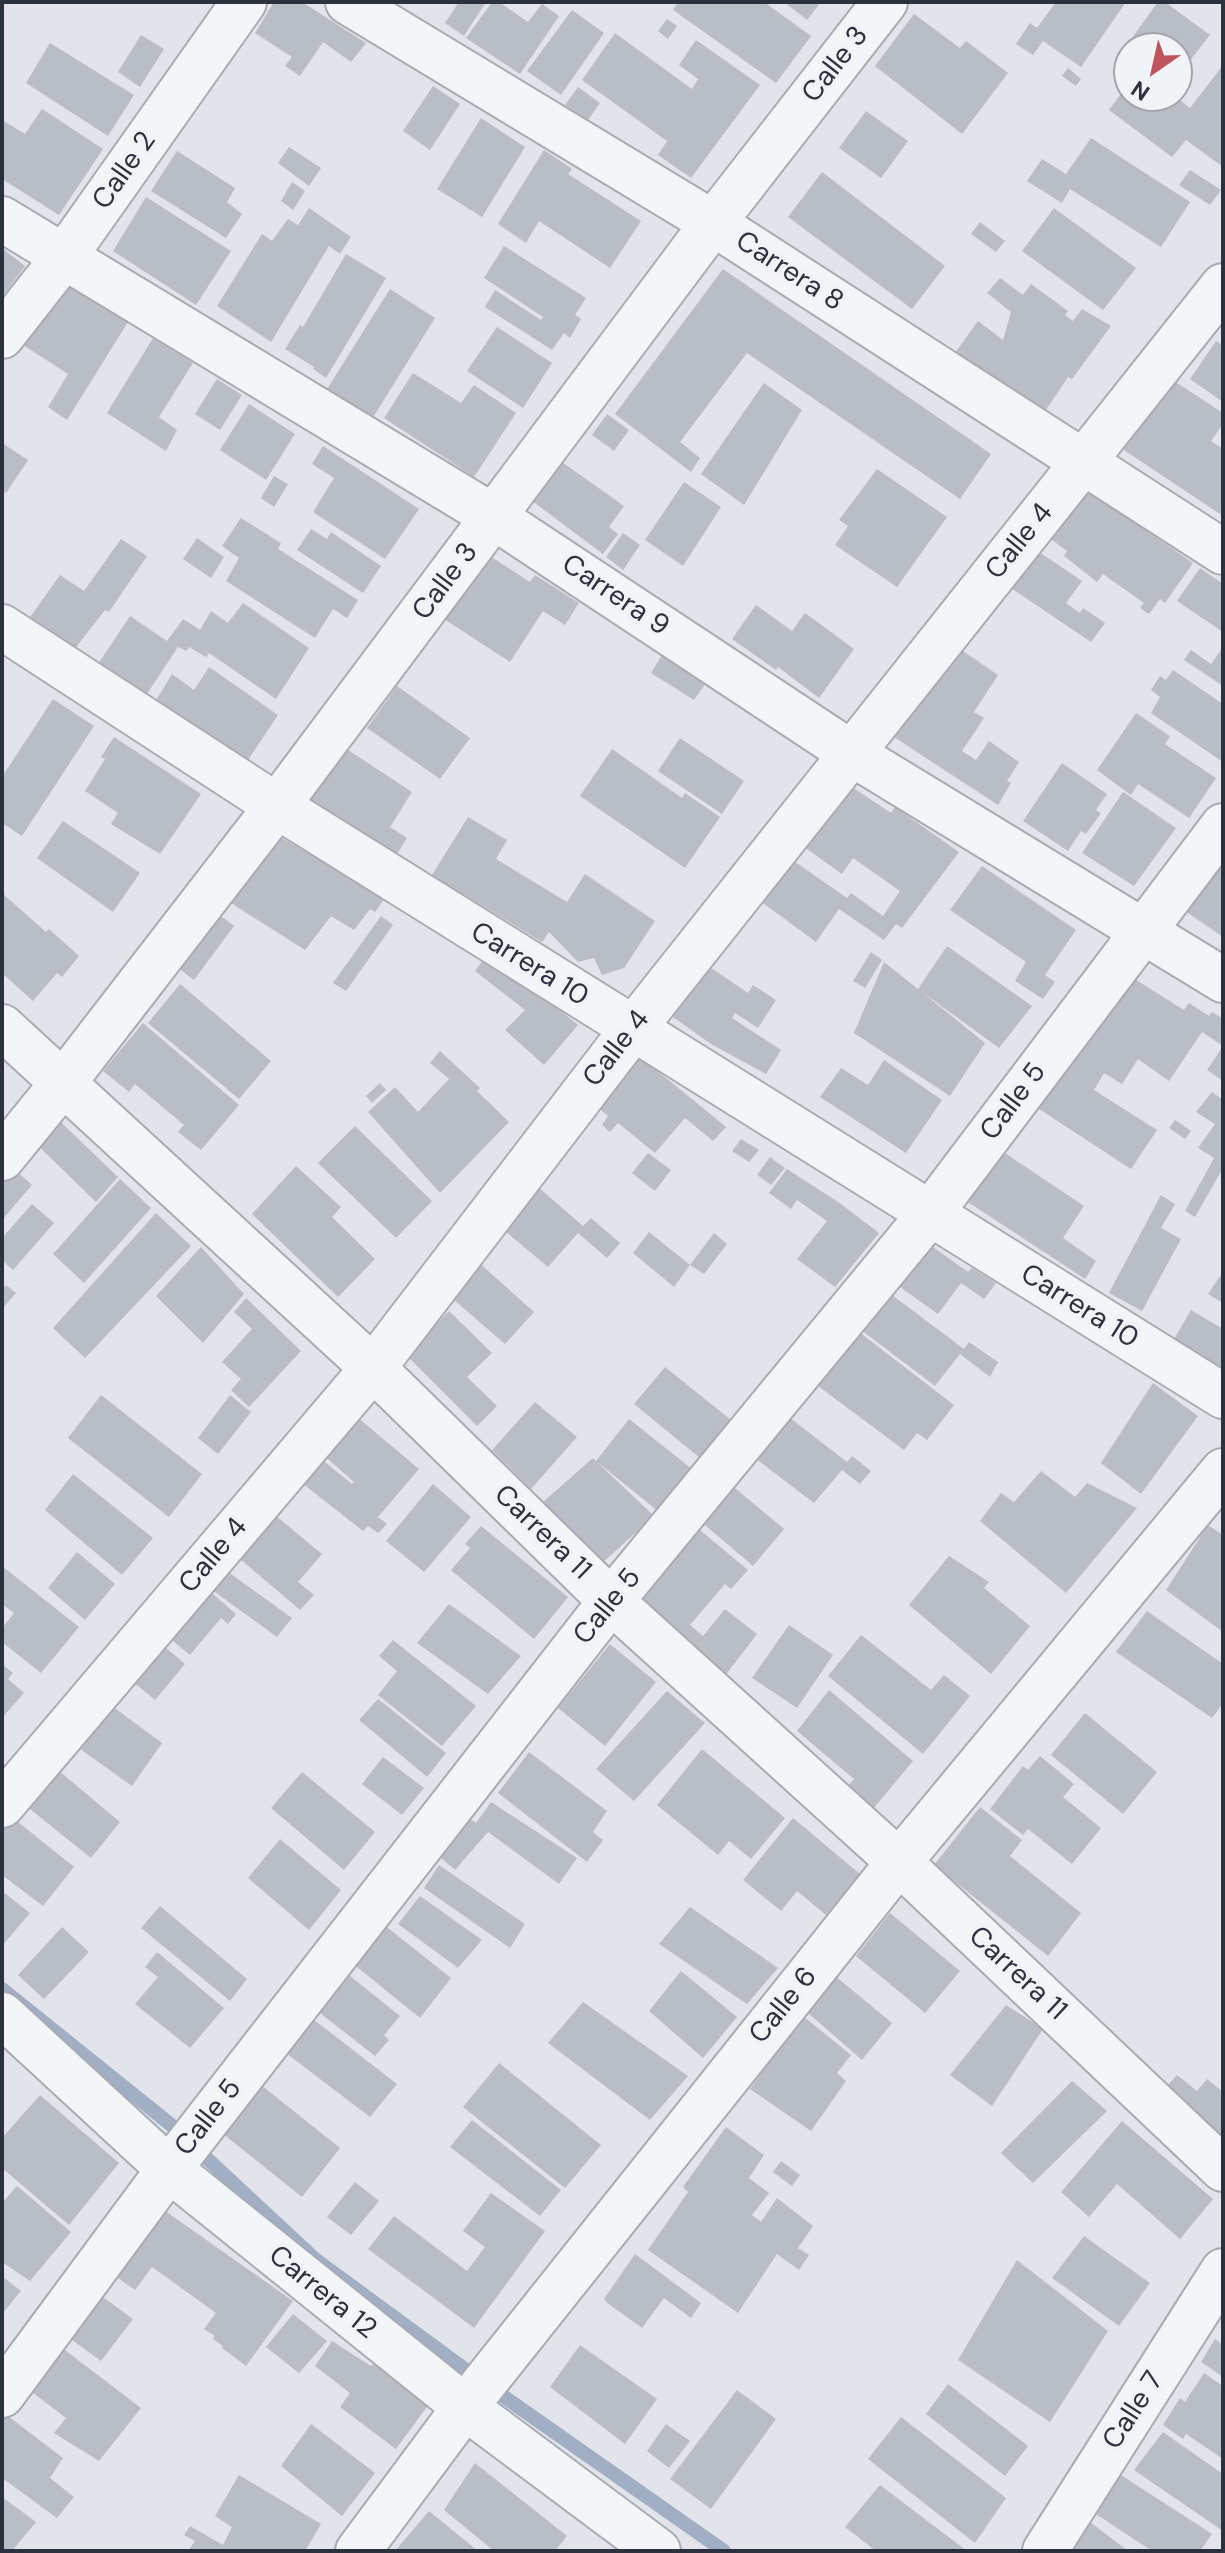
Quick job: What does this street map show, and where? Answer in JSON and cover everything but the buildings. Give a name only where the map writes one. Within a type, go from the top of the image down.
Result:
[{"type":"street","name":"Calle 2","points":[[2,336],[64,257],[244,2]]},
{"type":"street","name":"Carrera 8","points":[[348,2],[713,223],[1223,552]]},
{"type":"street","name":"Calle 3","points":[[2,1158],[277,806],[713,223],[885,2]]},
{"type":"street","name":"Carrera 9","points":[[2,219],[494,517],[851,753],[1223,980]]},
{"type":"street","name":"Calle 4","points":[[2,1805],[373,1368],[632,1030],[1223,286]]},
{"type":"street","name":"Carrera 10","points":[[2,627],[277,806],[632,1030],[1223,1396]]},
{"type":"street","name":"Calle 5","points":[[2,2395],[169,2169],[611,1601],[929,1215],[1223,826]]},
{"type":"street","name":"Carrera 11","points":[[2,1027],[373,1368],[611,1601],[899,1862],[1223,2169]]},
{"type":"street","name":"Calle 6","points":[[358,2551],[465,2407],[899,1862],[1223,1471]]},
{"type":"street","name":"Carrera 12","points":[[2,2015],[169,2169],[465,2407],[658,2551]]},
{"type":"street","name":"Calle 7","points":[[1045,2551],[1223,2271]]},
{"type":"waterway","points":[[2,1989],[170,2124],[316,2260],[470,2373],[724,2551]]}]
